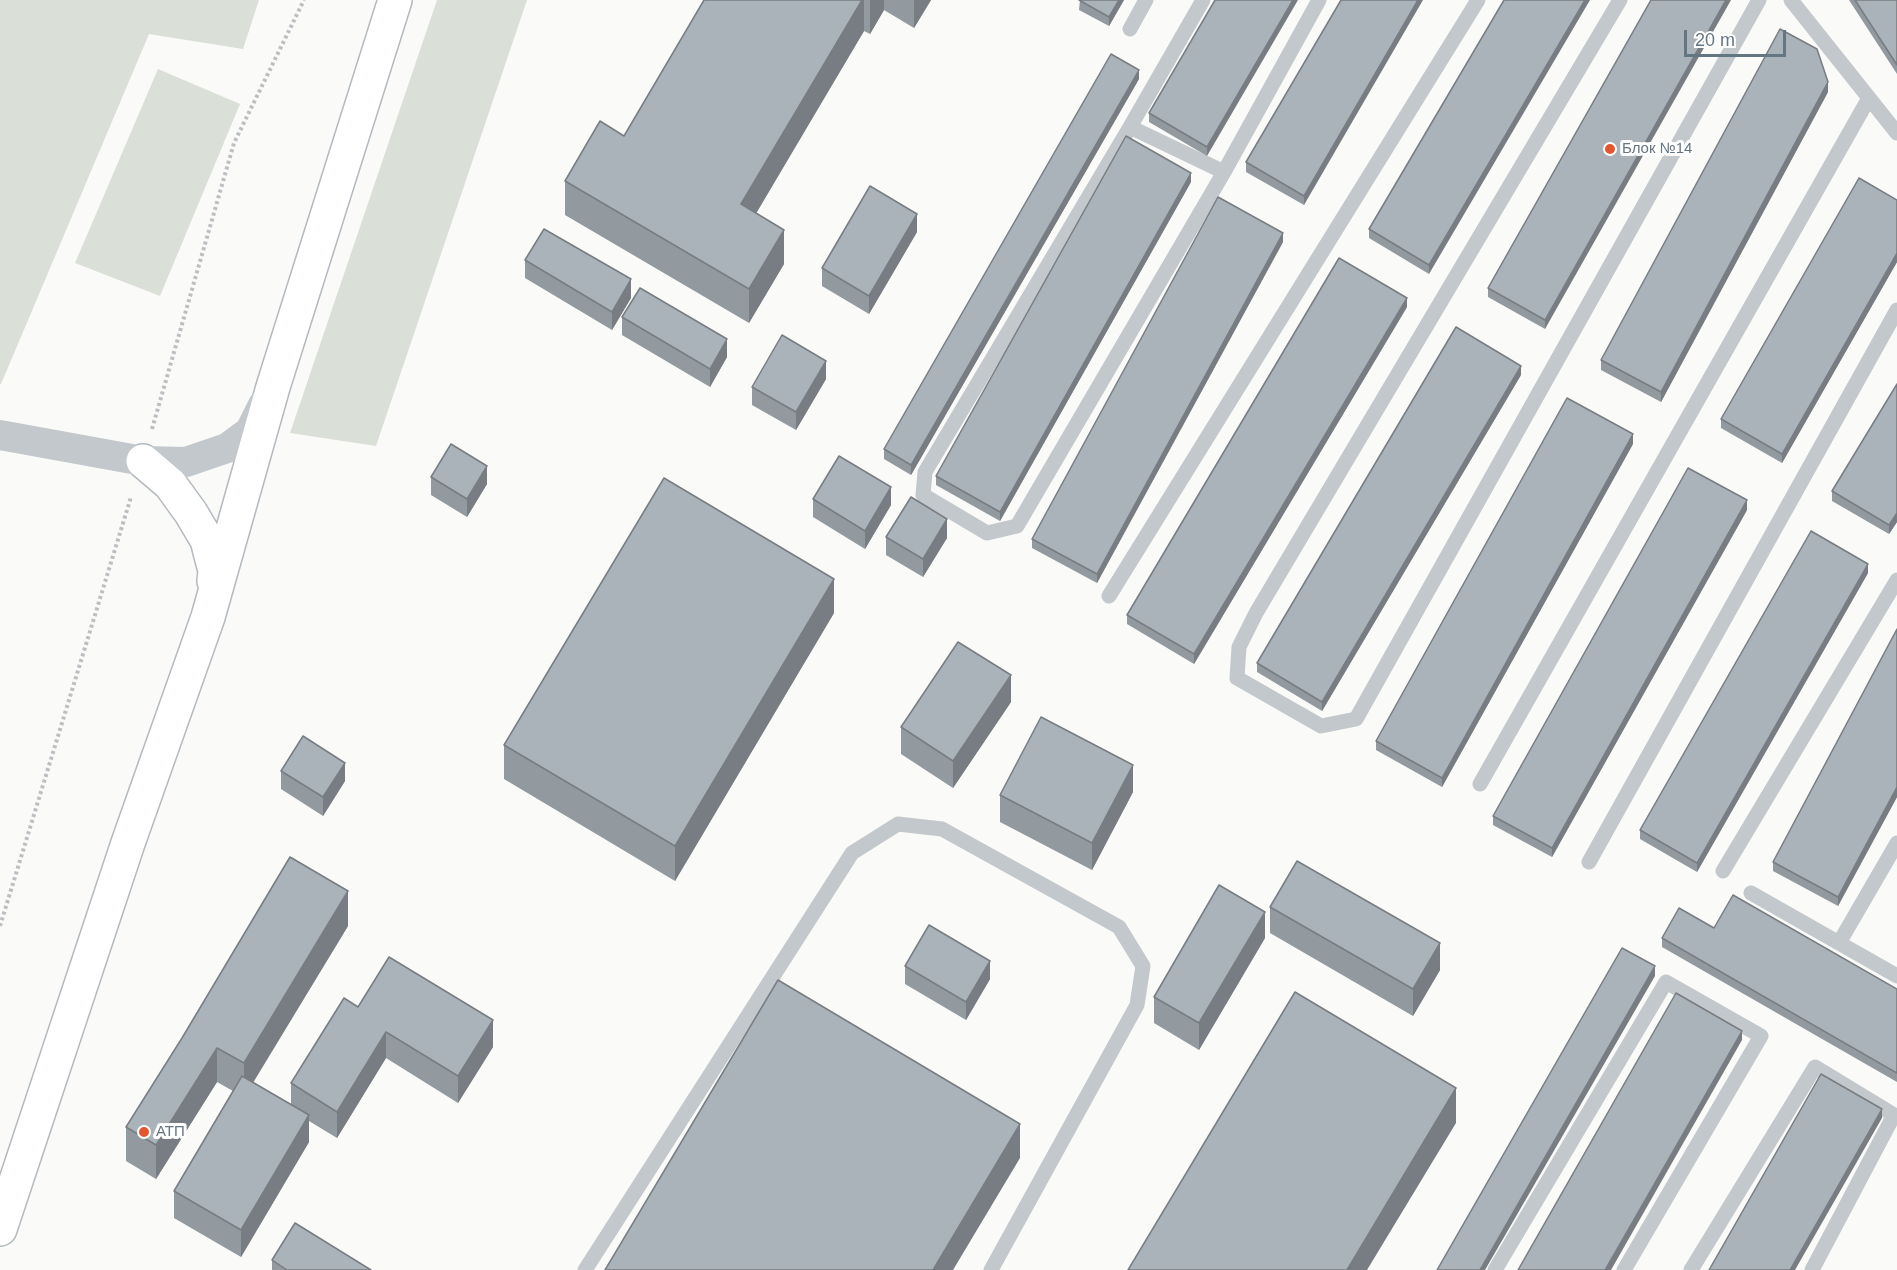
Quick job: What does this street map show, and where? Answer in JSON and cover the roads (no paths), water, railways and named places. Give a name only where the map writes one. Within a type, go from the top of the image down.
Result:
[{"type":"main road","points":[[0,1229],[128,843],[208,617],[273,387],[395,0]]},
{"type":"main road","points":[[143,461],[170,484],[207,540],[215,571],[208,617]]},
{"type":"street","points":[[0,435],[143,461],[186,462],[227,448],[250,431],[273,387]]},
{"type":"lane","points":[[1130,28],[1146,0]]},
{"type":"lane","points":[[1203,0],[925,472],[923,495],[987,533],[1017,526],[1224,172],[1319,0]]},
{"type":"lane","points":[[1110,596],[1478,0]]},
{"type":"lane","points":[[1620,0],[1256,613],[1239,648],[1237,678],[1321,726],[1356,719],[1759,0]]},
{"type":"lane","points":[[1791,0],[1897,133]]},
{"type":"lane","points":[[1480,783],[1869,98]]},
{"type":"lane","points":[[1130,127],[1224,172]]},
{"type":"lane","points":[[1589,862],[1897,310]]},
{"type":"lane","points":[[1723,871],[1897,580]]},
{"type":"lane","points":[[585,1270],[852,853],[898,824],[942,829],[1119,927],[1143,966],[1137,1005],[991,1270]]},
{"type":"lane","points":[[1839,943],[1897,843]]},
{"type":"lane","points":[[1751,893],[1897,976]]},
{"type":"lane","points":[[1495,1270],[1666,982],[1761,1036],[1624,1270]]},
{"type":"lane","points":[[1691,1270],[1815,1066],[1895,1114],[1812,1270]]},
{"type":"place","name":"Блок №14","points":[[1610,149]]},
{"type":"place","name":"АТП","points":[[144,1132]]}]
